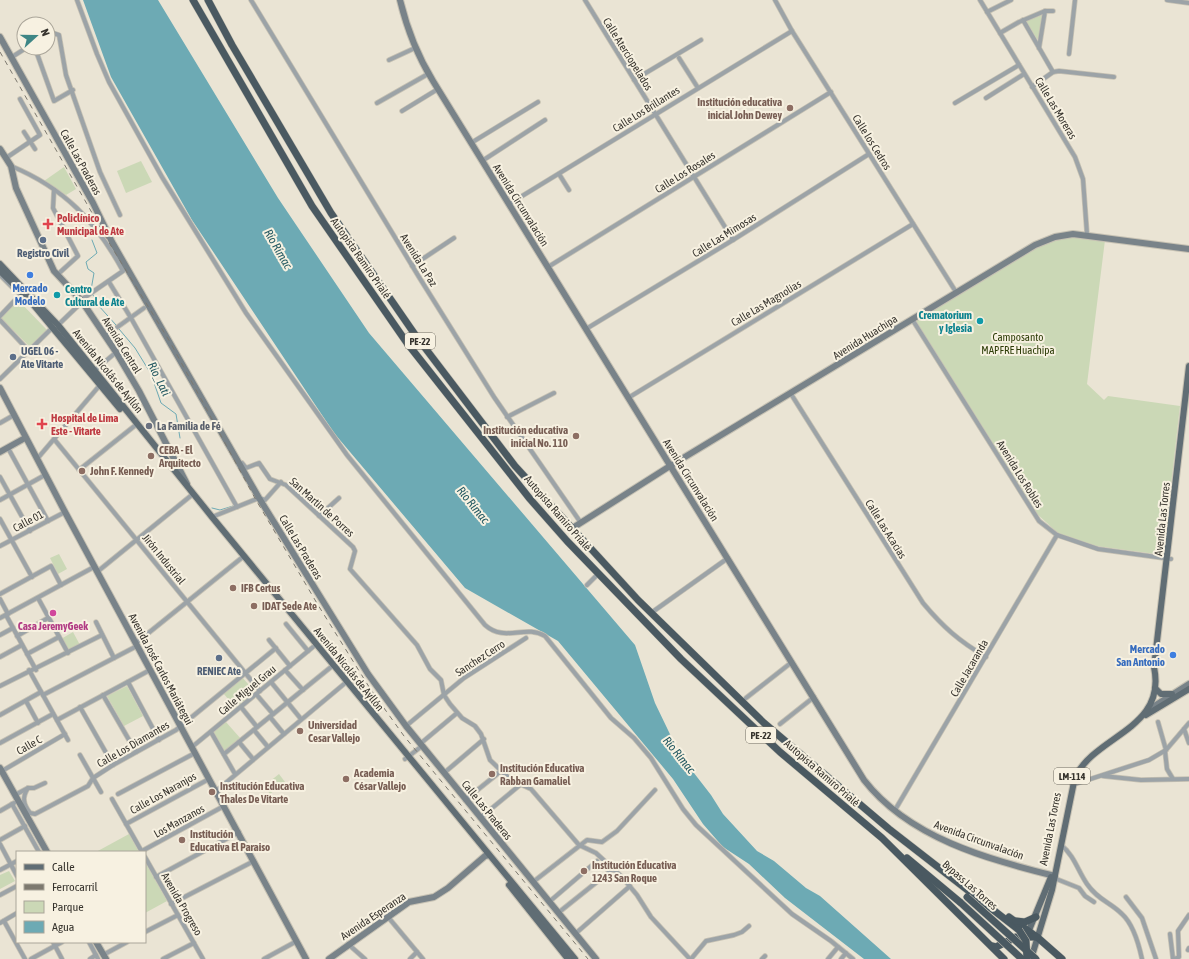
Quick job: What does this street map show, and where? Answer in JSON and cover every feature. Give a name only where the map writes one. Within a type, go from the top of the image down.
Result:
[{"type":"highway","name":"Autopista Ramiro Prialé","points":[[193,0],[312,206],[407,343],[467,422],[530,499],[598,574],[681,659],[733,709],[882,838],[1004,959]]},
{"type":"highway","name":"Autopista Ramiro Prialé","points":[[208,0],[264,100],[331,213],[416,336],[515,466],[571,529],[651,613],[764,723],[889,829],[1019,930],[1027,944],[1027,959]]},
{"type":"highway","points":[[253,105],[260,107],[264,100]]},
{"type":"highway","points":[[530,499],[541,507],[562,529],[567,531],[571,529]]},
{"type":"highway","name":"Bypass Las Torres","points":[[889,829],[1036,959]]},
{"type":"highway","name":"Bypass Las Torres","points":[[882,838],[900,851],[961,903],[1021,959]]},
{"type":"highway","points":[[934,865],[1015,921],[1028,934],[1037,937],[1062,959]]},
{"type":"highway","points":[[1015,921],[1025,922],[1036,916]]},
{"type":"highway","points":[[992,946],[996,947],[1016,937],[1028,934]]},
{"type":"main road","name":"Avenida Nicolás de Ayllón","points":[[0,264],[94,371],[406,758]]},
{"type":"main road","name":"Avenida Nicolás de Ayllón","points":[[0,271],[34,302]]},
{"type":"main road","name":"Avenida Nicolás de Ayllón","points":[[56,326],[100,384],[136,425]]},
{"type":"main road","name":"Avenida Las Torres","points":[[1031,959],[1054,876],[1072,785],[1079,770],[1087,760],[1140,720],[1148,710],[1153,698],[1158,667],[1189,366]]},
{"type":"main road","name":"Avenida Las Torres","points":[[1169,558],[1189,397]]},
{"type":"main road","name":"Avenida Nicolás de Ayllón","points":[[192,494],[243,557],[311,649],[331,667],[574,959]]},
{"type":"main road","points":[[1155,688],[1161,694],[1172,694]]},
{"type":"main road","name":"LM-114","points":[[1140,720],[1166,702],[1189,689]]},
{"type":"main road","points":[[1153,698],[1166,702]]},
{"type":"main road","name":"Avenida Las Torres","points":[[1021,959],[1028,934],[1054,876],[1067,794],[1076,770],[1088,755],[1148,710]]},
{"type":"main road","name":"Avenida Nicolás de Ayllón","points":[[487,856],[568,959]]},
{"type":"street","points":[[77,0],[96,54],[109,82],[162,177],[246,313],[347,455],[485,625],[494,632],[510,635],[532,632],[545,636],[611,718],[634,738],[651,758],[683,809],[696,825],[792,914],[852,959]]},
{"type":"street","name":"Avenida La Paz","points":[[252,0],[412,266],[507,417],[581,523]]},
{"type":"street","name":"Avenida Circunvalación","points":[[400,0],[406,26],[428,74],[814,696],[864,780],[895,810],[939,839],[999,860],[1054,876]]},
{"type":"street","name":"Calle Aterciopelados","points":[[584,0],[733,240]]},
{"type":"street","name":"Calle los Cedros","points":[[775,0],[792,31],[956,292]]},
{"type":"street","name":"Calle Las Moreras","points":[[980,0],[1075,157],[1083,179],[1087,234]]},
{"type":"street","points":[[987,12],[1011,0]]},
{"type":"street","points":[[1069,54],[1075,0]]},
{"type":"street","points":[[1167,0],[1189,3]]},
{"type":"street","points":[[1000,33],[1023,20],[1045,11],[1052,11]]},
{"type":"street","points":[[1039,48],[1045,11]]},
{"type":"street","points":[[1023,20],[1053,72]]},
{"type":"street","name":"Calle Los Brillantes","points":[[509,204],[792,31]]},
{"type":"street","points":[[56,34],[59,35],[66,75],[100,172],[120,215]]},
{"type":"street","name":"Calle Las Praderas","points":[[0,37],[42,110],[112,242],[228,441],[259,498],[353,652],[421,745],[596,959]]},
{"type":"street","points":[[634,80],[701,40]]},
{"type":"street","points":[[389,60],[415,48]]},
{"type":"street","points":[[12,57],[16,54]]},
{"type":"street","points":[[38,56],[52,99],[55,101],[72,90]]},
{"type":"street","points":[[679,58],[698,88]]},
{"type":"street","points":[[955,103],[1020,66]]},
{"type":"street","points":[[1032,87],[1053,72],[1059,71],[1114,77]]},
{"type":"street","points":[[378,103],[428,74]]},
{"type":"street","points":[[986,98],[1024,74]]},
{"type":"street","points":[[402,111],[438,89]]},
{"type":"street","name":"Calle Los Rosales","points":[[548,267],[831,92]]},
{"type":"street","points":[[6,158],[40,135],[20,98]]},
{"type":"street","points":[[471,143],[538,102]]},
{"type":"street","points":[[482,161],[545,120]]},
{"type":"street","points":[[24,132],[35,149]]},
{"type":"street","name":"Avenida Central","points":[[0,149],[13,169],[21,199],[57,275],[82,301],[139,391],[192,494]]},
{"type":"street","name":"Calle Las Mimosas","points":[[586,329],[733,240],[869,154]]},
{"type":"street","points":[[0,379],[82,301],[123,271],[114,254],[94,226],[66,196],[13,169]]},
{"type":"street","points":[[559,174],[569,190]]},
{"type":"street","points":[[54,190],[53,208],[78,256],[57,275]]},
{"type":"street","name":"Calle Las Magnolias","points":[[628,398],[913,224]]},
{"type":"street","name":"Avenida Huachipa","points":[[571,529],[670,466],[791,394],[1035,244],[1055,237],[1073,234],[1087,234],[1189,249]]},
{"type":"street","points":[[412,266],[454,238]]},
{"type":"street","points":[[0,275],[20,295],[34,302]]},
{"type":"street","points":[[109,282],[131,318],[237,507]]},
{"type":"street","points":[[0,316],[20,295]]},
{"type":"street","points":[[105,336],[144,308]]},
{"type":"street","name":"Avenida Los Robles","points":[[912,319],[1040,522],[1058,535],[1098,549],[1169,558]]},
{"type":"street","points":[[0,320],[29,351]]},
{"type":"street","points":[[94,371],[114,354]]},
{"type":"street","points":[[37,459],[100,384]]},
{"type":"street","name":"Avenida José Carlos Mariátegui","points":[[0,388],[45,475],[193,750],[239,832],[306,959]]},
{"type":"street","points":[[507,417],[554,393]]},
{"type":"street","name":"Calle Las Acacias","points":[[791,394],[923,603],[960,641],[986,656]]},
{"type":"street","points":[[0,422],[14,415]]},
{"type":"street","points":[[80,470],[136,425]]},
{"type":"street","points":[[0,452],[26,438]]},
{"type":"street","name":"Jirón Industrial","points":[[54,439],[245,673],[284,734]]},
{"type":"street","name":"San Martin de Porres","points":[[228,441],[245,467],[258,463],[270,479],[281,482],[333,528],[355,551],[350,569],[417,646],[430,669],[441,680],[444,694]]},
{"type":"street","points":[[8,448],[48,521]]},
{"type":"street","points":[[0,500],[45,475]]},
{"type":"street","points":[[0,477],[30,531]]},
{"type":"street","points":[[212,517],[259,498],[265,500],[281,482]]},
{"type":"street","points":[[0,618],[61,585],[96,569],[136,540],[192,494]]},
{"type":"street","points":[[319,516],[339,498]]},
{"type":"street","name":"Calle 01","points":[[0,546],[65,512]]},
{"type":"street","points":[[1,522],[32,577]]},
{"type":"street","name":"Calle Jacaranda","points":[[895,810],[1058,535]]},
{"type":"street","points":[[0,715],[114,658],[136,644],[243,557]]},
{"type":"street","points":[[651,613],[728,558]]},
{"type":"street","points":[[0,594],[51,566],[61,585]]},
{"type":"street","points":[[587,585],[598,574]]},
{"type":"street","points":[[38,598],[68,653]]},
{"type":"street","points":[[0,599],[17,636],[36,670]]},
{"type":"street","points":[[17,636],[48,618]]},
{"type":"street","points":[[96,622],[114,658]]},
{"type":"street","points":[[286,624],[311,649]]},
{"type":"street","points":[[0,636],[13,628]]},
{"type":"street","points":[[0,686],[29,670],[36,670],[102,635]]},
{"type":"street","points":[[27,654],[59,637]]},
{"type":"street","name":"Sanchez Cerro","points":[[406,726],[464,678],[526,638]]},
{"type":"street","points":[[269,640],[290,666]]},
{"type":"street","points":[[0,657],[22,645]]},
{"type":"street","name":"Calle Los Diamantes","points":[[28,788],[24,793],[24,803],[30,813],[35,814],[88,786],[93,778],[112,765],[159,740],[181,726],[276,648]]},
{"type":"street","name":"Calle Miguel Grau","points":[[118,794],[193,750],[211,732],[311,649]]},
{"type":"street","points":[[746,698],[792,662]]},
{"type":"street","points":[[224,754],[331,667]]},
{"type":"street","points":[[29,670],[68,740]]},
{"type":"street","points":[[57,720],[150,670]]},
{"type":"street","points":[[286,670],[303,690]]},
{"type":"street","points":[[128,682],[159,740]]},
{"type":"street","points":[[271,682],[301,719]]},
{"type":"street","points":[[216,791],[344,684]]},
{"type":"street","points":[[1148,710],[1159,701],[1189,684]]},
{"type":"street","points":[[444,694],[457,713],[475,726],[484,739],[490,760],[501,771],[520,785],[531,789],[579,845],[596,853],[613,869],[630,886],[651,917],[690,959],[706,941],[734,935],[742,932],[749,926]]},
{"type":"street","points":[[103,695],[136,752]]},
{"type":"street","points":[[780,724],[814,696]]},
{"type":"street","points":[[26,701],[38,723]]},
{"type":"street","points":[[80,707],[112,765]]},
{"type":"street","points":[[241,707],[268,747]]},
{"type":"street","points":[[406,758],[457,713]]},
{"type":"street","points":[[0,744],[53,714]]},
{"type":"street","points":[[1158,722],[1166,751],[1167,769],[1173,779]]},
{"type":"street","points":[[1072,785],[1149,760],[1166,751],[1189,724]]},
{"type":"street","points":[[1184,729],[1189,743]]},
{"type":"street","points":[[211,732],[235,774]]},
{"type":"street","name":"Calle C","points":[[1,769],[65,734]]},
{"type":"street","points":[[444,773],[484,739]]},
{"type":"street","points":[[239,742],[253,759]]},
{"type":"street","points":[[80,755],[101,792]]},
{"type":"street","points":[[1,769],[25,826],[38,851]]},
{"type":"street","points":[[465,800],[501,771]]},
{"type":"street","points":[[1100,775],[1141,780],[1189,779]]},
{"type":"street","name":"Calle Los Naranjos","points":[[126,824],[209,779]]},
{"type":"street","points":[[0,810],[15,800],[28,788],[34,788],[45,784]]},
{"type":"street","points":[[480,818],[520,785]]},
{"type":"street","points":[[533,882],[579,845],[589,839],[602,842],[617,832],[655,790]]},
{"type":"street","points":[[112,799],[141,851]]},
{"type":"street","points":[[15,800],[46,851]]},
{"type":"street","name":"Los Manzanos","points":[[144,851],[224,806]]},
{"type":"street","points":[[0,840],[25,826]]},
{"type":"street","points":[[156,877],[239,832]]},
{"type":"street","points":[[0,844],[16,874]]},
{"type":"street","points":[[1061,845],[1072,856],[1086,883],[1095,894],[1124,916],[1133,933],[1142,959]]},
{"type":"street","name":"Avenida Esperanza","points":[[330,959],[348,944],[409,902],[434,896],[443,891],[487,856]]},
{"type":"street","name":"Avenida Progreso","points":[[146,859],[204,959]]},
{"type":"street","points":[[0,870],[16,861]]},
{"type":"street","points":[[171,904],[254,861]]},
{"type":"street","points":[[549,902],[597,862]]},
{"type":"street","points":[[558,913],[613,869]]},
{"type":"street","points":[[1054,876],[1079,888],[1085,896],[1094,902]]},
{"type":"street","points":[[575,934],[630,886]]},
{"type":"street","points":[[0,895],[16,887]]},
{"type":"street","points":[[1126,897],[1142,918],[1156,959]]},
{"type":"street","points":[[16,914],[2,922],[25,959]]},
{"type":"street","points":[[146,931],[178,915]]},
{"type":"street","points":[[1170,934],[1173,959],[1179,957],[1178,931],[1189,915]]},
{"type":"street","points":[[388,916],[423,959]]},
{"type":"street","points":[[264,959],[297,941]]},
{"type":"street","points":[[90,943],[97,957],[90,959]]},
{"type":"street","points":[[97,943],[105,957],[126,943]]},
{"type":"street","points":[[164,959],[194,943]]},
{"type":"street","points":[[31,959],[54,944],[62,959]]},
{"type":"street","points":[[348,944],[365,959]]},
{"type":"street","points":[[828,959],[838,947]]},
{"type":"street","points":[[410,959],[417,952]]},
{"type":"street","points":[[841,959],[846,953]]},
{"type":"green space","points":[[1042,15],[1040,38],[1037,39],[1026,21]]},
{"type":"green space","points":[[141,161],[152,182],[126,193],[117,171]]},
{"type":"green space","points":[[64,167],[76,189],[66,195],[44,181]]},
{"type":"green space","name":"Camposanto MAPFRE Huachipa","points":[[1072,237],[1105,240],[1087,384],[1104,400],[1108,396],[1180,406],[1163,555],[1096,546],[1059,534],[1036,513],[916,323],[917,318],[1034,246],[1055,239]]},
{"type":"green space","points":[[18,300],[47,330],[30,347],[0,317]]},
{"type":"green space","points":[[59,554],[67,569],[58,574],[50,558]]},
{"type":"green space","points":[[73,632],[80,645],[68,651],[61,639]]},
{"type":"green space","points":[[242,677],[255,692],[236,708],[223,693]]},
{"type":"green space","points":[[127,686],[143,716],[124,726],[107,696]]},
{"type":"green space","points":[[226,722],[241,739],[224,753],[212,733]]},
{"type":"green space","points":[[279,774],[285,782],[270,794],[264,786]]},
{"type":"green space","points":[[129,834],[138,851],[98,851]]},
{"type":"green space","points":[[146,864],[167,901],[146,912]]},
{"type":"green space","points":[[9,871],[15,881],[0,889],[0,875]]},
{"type":"water","name":"Río Rímac","points":[[83,0],[158,0],[278,198],[369,333],[635,645],[655,703],[680,755],[711,795],[723,814],[757,851],[774,861],[806,888],[820,896],[891,959],[864,959],[785,898],[749,864],[723,847],[703,824],[673,779],[558,641],[465,588],[334,433],[192,220],[111,77]]},
{"type":"waterway","name":"Rio_Lati","points":[[91,290],[94,273],[88,269],[86,262],[97,253],[92,240]]},
{"type":"waterway","name":"Rio_Lati","points":[[93,295],[98,305],[116,325]]},
{"type":"waterway","name":"Rio_Lati","points":[[119,329],[135,348],[151,374],[161,403],[176,414],[180,438]]},
{"type":"waterway","name":"Rio_Lati","points":[[212,508],[220,510],[233,506]]},
{"type":"railway","points":[[0,52],[111,246],[170,342],[256,500],[318,605],[371,690],[404,736],[588,959]]},
{"type":"place","name":"Institución educativa inicial John Dewey","points":[[790,108]]},
{"type":"place","name":"Policlínico Municipal de Ate","points":[[48,224]]},
{"type":"place","name":"Registro Civil","points":[[43,240]]},
{"type":"place","name":"Mercado Modelo","points":[[30,275]]},
{"type":"place","name":"Centro Cultural de Ate","points":[[57,295]]},
{"type":"place","name":"Crematorium y Iglesia","points":[[980,321]]},
{"type":"place","name":"UGEL 06 - Ate Vitarte","points":[[13,357]]},
{"type":"place","name":"Hospital de Lima Este - Vitarte","points":[[42,424]]},
{"type":"place","name":"La Familia de Fé","points":[[149,426]]},
{"type":"place","name":"Institución educativa inicial No. 110","points":[[576,436]]},
{"type":"place","name":"CEBA - El Arquitecto","points":[[151,456]]},
{"type":"place","name":"John F. Kennedy","points":[[82,471]]},
{"type":"place","name":"IFB Certus","points":[[233,588]]},
{"type":"place","name":"IDAT Sede Ate","points":[[254,606]]},
{"type":"place","name":"Casa JeremyGeek","points":[[53,613]]},
{"type":"place","name":"Mercado San Antonio","points":[[1173,655]]},
{"type":"place","name":"RENIEC Ate","points":[[219,658]]},
{"type":"place","name":"Universidad Cesar Vallejo","points":[[300,731]]},
{"type":"place","name":"Institución Educativa Rabban Gamaliel","points":[[492,774]]},
{"type":"place","name":"Academia César Vallejo","points":[[346,779]]},
{"type":"place","name":"Institución Educativa Thales De Vitarte","points":[[212,792]]},
{"type":"place","name":"Institución Educativa El Paraiso","points":[[182,840]]},
{"type":"place","name":"Institución Educativa 1243 San Roque","points":[[584,871]]}]
